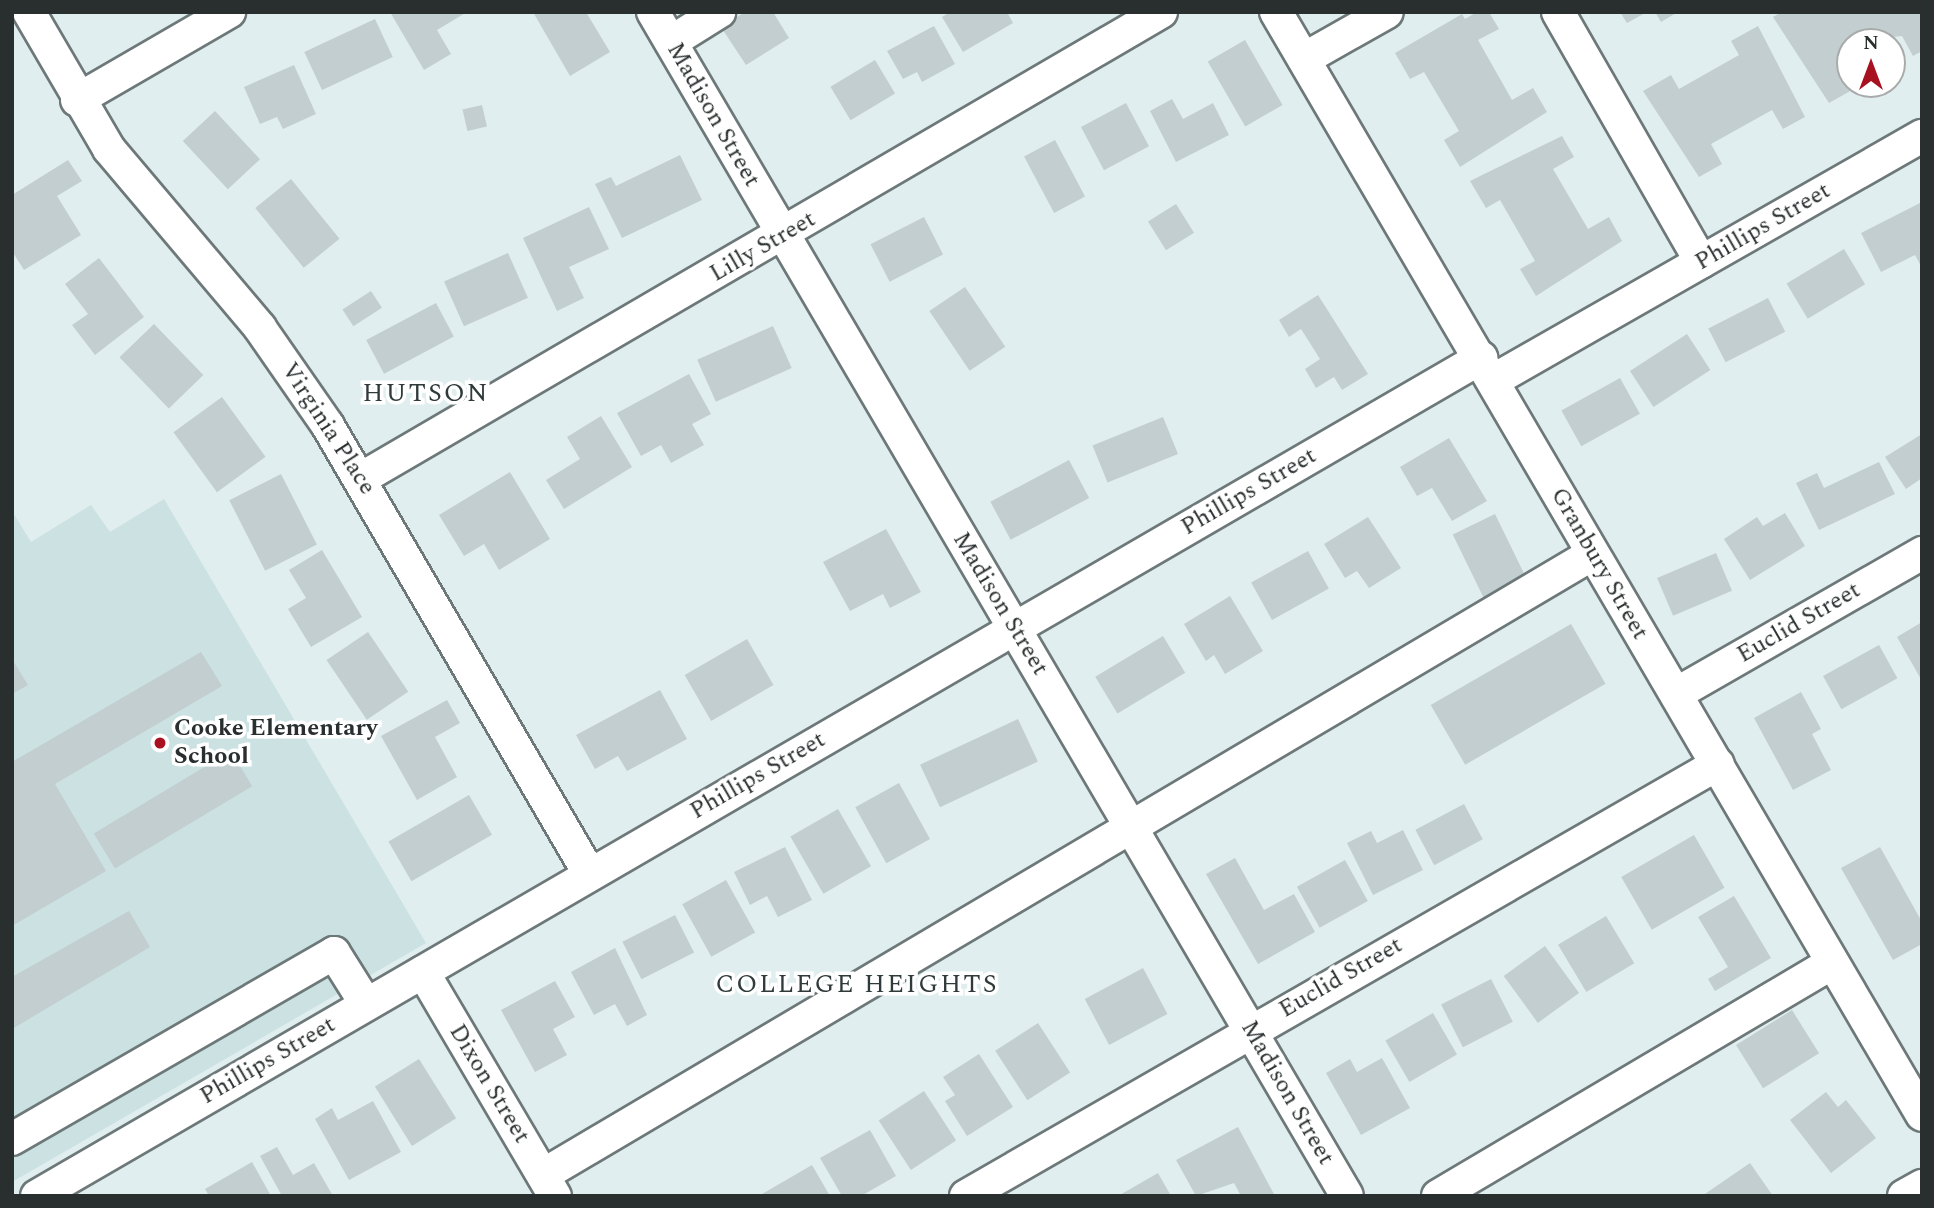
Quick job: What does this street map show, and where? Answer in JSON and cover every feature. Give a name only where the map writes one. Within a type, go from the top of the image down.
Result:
[{"type":"street","name":"Virginia Place","points":[[29,12],[78,100],[148,198],[260,328],[362,478],[589,873]]},
{"type":"street","points":[[78,100],[229,12]]},
{"type":"street","name":"Madison Street","points":[[653,12],[1347,1196]]},
{"type":"street","points":[[671,42],[719,12]]},
{"type":"street","name":"Lilly Street","points":[[362,478],[782,236],[1161,12]]},
{"type":"street","name":"Granbury Street","points":[[1276,12],[1488,369],[1591,555],[1718,764],[1922,1115]]},
{"type":"street","points":[[1304,59],[1387,12]]},
{"type":"street","points":[[1558,12],[1701,262]]},
{"type":"street","name":"Phillips Street","points":[[37,1196],[1015,628],[1488,369],[1701,262],[1922,136]]},
{"type":"street","name":"Euclid Street","points":[[1676,694],[1922,553]]},
{"type":"street","points":[[549,1186],[1591,555]]},
{"type":"street","name":"Euclid Street","points":[[966,1196],[1250,1030],[1718,764]]},
{"type":"street","points":[[12,1139],[334,953],[366,1004]]},
{"type":"street","points":[[1438,1196],[1832,963]]},
{"type":"street","name":"Dixon Street","points":[[423,972],[549,1186]]},
{"type":"street","points":[[1904,1196],[1922,1186]]},
{"type":"shaded area","name":"Cooke Elementary School","points":[[164,499],[426,943],[12,1182],[12,511],[31,542],[91,505],[110,532]]},
{"type":"building","points":[[390,12],[467,12],[437,30],[451,54],[424,70]]},
{"type":"building","points":[[533,12],[586,12],[610,52],[570,76]]},
{"type":"building","points":[[745,12],[773,12],[789,38],[746,65],[721,27]]},
{"type":"building","points":[[950,12],[1007,12],[1013,23],[963,52],[942,17]]},
{"type":"building","points":[[1477,12],[1489,12],[1499,29],[1478,40],[1512,100],[1533,88],[1547,112],[1460,167],[1444,140],[1459,131],[1424,72],[1410,79],[1395,53],[1462,14],[1465,19]]},
{"type":"building","points":[[1620,12],[1647,12],[1627,23]]},
{"type":"building","points":[[1655,12],[1678,12],[1661,22]]},
{"type":"building","points":[[1782,12],[1922,12],[1922,51],[1913,56],[1906,43],[1906,28],[1836,28],[1838,98],[1829,103],[1773,17]]},
{"type":"building","points":[[375,19],[393,57],[322,90],[304,52]]},
{"type":"building","points":[[934,26],[955,64],[922,82],[917,72],[903,79],[887,51]]},
{"type":"building","points":[[1758,26],[1805,117],[1783,129],[1772,110],[1711,144],[1722,164],[1699,177],[1643,91],[1671,75],[1679,89],[1739,55],[1731,41]]},
{"type":"building","points":[[1245,40],[1282,105],[1245,126],[1208,62]]},
{"type":"building","points":[[875,60],[895,93],[851,120],[830,87]]},
{"type":"building","points":[[294,65],[316,114],[283,129],[277,117],[260,124],[244,87]]},
{"type":"building","points":[[1172,99],[1183,119],[1213,103],[1229,135],[1176,162],[1150,111]]},
{"type":"building","points":[[1126,103],[1149,146],[1104,170],[1081,127]]},
{"type":"building","points":[[482,105],[487,126],[467,131],[463,109]]},
{"type":"building","points":[[215,111],[260,159],[228,189],[183,141]]},
{"type":"building","points":[[1562,136],[1574,157],[1553,169],[1588,229],[1609,217],[1622,241],[1536,296],[1520,269],[1535,261],[1500,200],[1486,208],[1470,181]]},
{"type":"building","points":[[1055,140],[1085,197],[1054,213],[1024,156]]},
{"type":"building","points":[[680,155],[702,200],[622,238],[595,184],[611,177],[616,186]]},
{"type":"building","points":[[68,160],[82,181],[57,196],[81,235],[24,270],[12,251],[12,195]]},
{"type":"building","points":[[291,179],[339,239],[304,268],[255,208]]},
{"type":"building","points":[[1922,202],[1922,268],[1915,255],[1881,272],[1861,233]]},
{"type":"building","points":[[1176,204],[1194,233],[1166,250],[1148,221]]},
{"type":"building","points":[[589,207],[609,249],[569,267],[584,298],[557,311],[523,238]]},
{"type":"building","points":[[924,217],[943,254],[890,282],[871,244]]},
{"type":"building","points":[[1844,249],[1865,284],[1808,319],[1787,284]]},
{"type":"building","points":[[508,253],[528,298],[464,326],[444,281]]},
{"type":"building","points":[[99,258],[144,317],[95,355],[72,325],[88,314],[65,284]]},
{"type":"building","points":[[965,287],[1005,347],[970,371],[929,311]]},
{"type":"building","points":[[371,291],[382,308],[353,326],[342,310]]},
{"type":"building","points":[[1318,295],[1368,374],[1342,390],[1334,377],[1316,388],[1305,369],[1320,359],[1301,329],[1289,337],[1279,320]]},
{"type":"building","points":[[1768,298],[1785,332],[1726,362],[1708,328]]},
{"type":"building","points":[[436,303],[454,337],[384,374],[366,340]]},
{"type":"building","points":[[154,324],[203,375],[169,408],[119,357]]},
{"type":"building","points":[[773,326],[792,368],[716,402],[697,360]]},
{"type":"building","points":[[1687,334],[1710,370],[1653,407],[1630,371]]},
{"type":"building","points":[[689,374],[711,414],[692,424],[704,445],[671,463],[661,445],[641,456],[617,413]]},
{"type":"building","points":[[1620,378],[1640,414],[1581,446],[1561,410]]},
{"type":"building","points":[[222,397],[265,457],[217,492],[173,432]]},
{"type":"building","points":[[601,416],[632,467],[564,509],[546,480],[580,459],[567,437]]},
{"type":"building","points":[[1163,417],[1178,454],[1108,483],[1093,445]]},
{"type":"building","points":[[1922,434],[1922,478],[1906,489],[1885,457]]},
{"type":"building","points":[[1449,438],[1487,501],[1452,521],[1432,488],[1417,496],[1400,467]]},
{"type":"building","points":[[1069,460],[1089,498],[1011,540],[990,502]]},
{"type":"building","points":[[1879,462],[1895,494],[1819,530],[1796,483],[1817,473],[1824,488]]},
{"type":"building","points":[[510,472],[550,539],[499,570],[484,544],[464,556],[439,515]]},
{"type":"building","points":[[281,474],[317,544],[265,571],[229,500]]},
{"type":"building","points":[[1785,513],[1805,546],[1750,580],[1724,539],[1757,517],[1763,526]]},
{"type":"building","points":[[1495,514],[1527,581],[1485,601],[1453,535]]},
{"type":"building","points":[[1368,517],[1401,568],[1369,588],[1357,571],[1345,578],[1324,544]]},
{"type":"building","points":[[886,529],[921,592],[890,608],[883,594],[850,611],[823,562]]},
{"type":"building","points":[[322,550],[362,617],[311,647],[288,609],[306,598],[289,570]]},
{"type":"building","points":[[1308,551],[1329,589],[1272,620],[1251,583]]},
{"type":"building","points":[[1716,553],[1732,591],[1673,616],[1657,578]]},
{"type":"building","points":[[1230,596],[1263,651],[1225,674],[1214,655],[1206,661],[1184,624]]},
{"type":"building","points":[[1922,622],[1922,681],[1897,637]]},
{"type":"building","points":[[1571,624],[1606,684],[1465,765],[1431,705]]},
{"type":"building","points":[[368,632],[408,692],[367,720],[327,660]]},
{"type":"building","points":[[1163,636],[1185,673],[1117,714],[1095,677]]},
{"type":"building","points":[[747,639],[774,685],[711,721],[685,675]]},
{"type":"building","points":[[1879,645],[1897,678],[1841,709],[1823,676]]},
{"type":"building","points":[[201,652],[222,686],[55,784],[106,871],[12,926],[12,762]]},
{"type":"building","points":[[12,659],[28,685],[12,694]]},
{"type":"building","points":[[660,690],[687,739],[627,771],[618,756],[595,769],[576,735]]},
{"type":"building","points":[[1801,692],[1821,729],[1812,734],[1831,770],[1793,790],[1754,718]]},
{"type":"building","points":[[447,700],[460,723],[435,737],[457,777],[417,800],[381,736]]},
{"type":"building","points":[[1018,719],[1038,762],[940,807],[920,765]]},
{"type":"building","points":[[231,751],[252,786],[115,869],[94,833]]},
{"type":"building","points":[[899,783],[930,839],[886,863],[855,807]]},
{"type":"building","points":[[469,795],[492,835],[411,881],[388,842]]},
{"type":"building","points":[[1464,804],[1483,839],[1434,865],[1415,830]]},
{"type":"building","points":[[838,809],[871,866],[823,894],[790,836]]},
{"type":"building","points":[[1403,830],[1423,870],[1373,895],[1347,843],[1371,831],[1377,843]]},
{"type":"building","points":[[1694,835],[1724,888],[1652,930],[1621,877]]},
{"type":"building","points":[[785,847],[812,900],[778,917],[767,896],[750,905],[734,872]]},
{"type":"building","points":[[1880,847],[1922,922],[1922,944],[1893,960],[1841,868]]},
{"type":"building","points":[[1235,858],[1264,910],[1294,894],[1315,932],[1258,964],[1206,874]]},
{"type":"building","points":[[1345,860],[1368,901],[1320,928],[1297,887]]},
{"type":"building","points":[[726,880],[755,932],[711,957],[682,904]]},
{"type":"building","points":[[1734,896],[1771,958],[1715,991],[1708,979],[1728,967],[1698,917]]},
{"type":"building","points":[[129,911],[150,947],[12,1029],[12,977]]},
{"type":"building","points":[[675,915],[694,952],[641,979],[622,942]]},
{"type":"building","points":[[1606,916],[1634,963],[1586,992],[1558,945]]},
{"type":"building","points":[[1545,946],[1579,993],[1538,1023],[1504,976]]},
{"type":"building","points":[[615,948],[647,1015],[627,1026],[615,1004],[594,1015],[571,972]]},
{"type":"building","points":[[1143,968],[1167,1014],[1109,1045],[1085,999]]},
{"type":"building","points":[[1491,979],[1513,1022],[1463,1047],[1441,1004]]},
{"type":"building","points":[[555,981],[575,1017],[553,1029],[567,1055],[535,1072],[501,1010]]},
{"type":"building","points":[[1792,1010],[1819,1053],[1763,1088],[1736,1045]]},
{"type":"building","points":[[1433,1013],[1457,1055],[1409,1082],[1385,1040]]},
{"type":"building","points":[[1038,1023],[1070,1072],[1027,1100],[995,1051]]},
{"type":"building","points":[[979,1054],[1013,1107],[967,1136],[945,1101],[955,1095],[943,1077]]},
{"type":"building","points":[[1382,1058],[1410,1108],[1361,1135],[1326,1073],[1350,1059],[1357,1072]]},
{"type":"building","points":[[419,1059],[456,1118],[412,1146],[375,1087]]},
{"type":"building","points":[[924,1091],[956,1140],[911,1170],[879,1120]]},
{"type":"building","points":[[1826,1092],[1838,1107],[1846,1100],[1876,1138],[1831,1173],[1790,1120]]},
{"type":"building","points":[[373,1101],[401,1152],[349,1180],[315,1119],[332,1108],[338,1120]]},
{"type":"building","points":[[1238,1127],[1275,1196],[1241,1196],[1234,1183],[1196,1196],[1176,1160]]},
{"type":"building","points":[[870,1130],[896,1176],[861,1196],[842,1196],[820,1158]]},
{"type":"building","points":[[277,1147],[293,1175],[314,1163],[333,1196],[282,1196],[260,1156]]},
{"type":"building","points":[[252,1162],[271,1196],[209,1196],[205,1189]]},
{"type":"building","points":[[1750,1163],[1773,1196],[1702,1196]]},
{"type":"building","points":[[812,1165],[830,1196],[762,1194]]},
{"type":"building","points":[[1158,1173],[1171,1196],[1118,1196]]},
{"type":"place","name":"Cooke Elementary School","points":[[160,743]]},
{"type":"district","name":"HUTSON","points":[[426,394]]},
{"type":"district","name":"COLLEGE HEIGHTS","points":[[857,985]]}]
